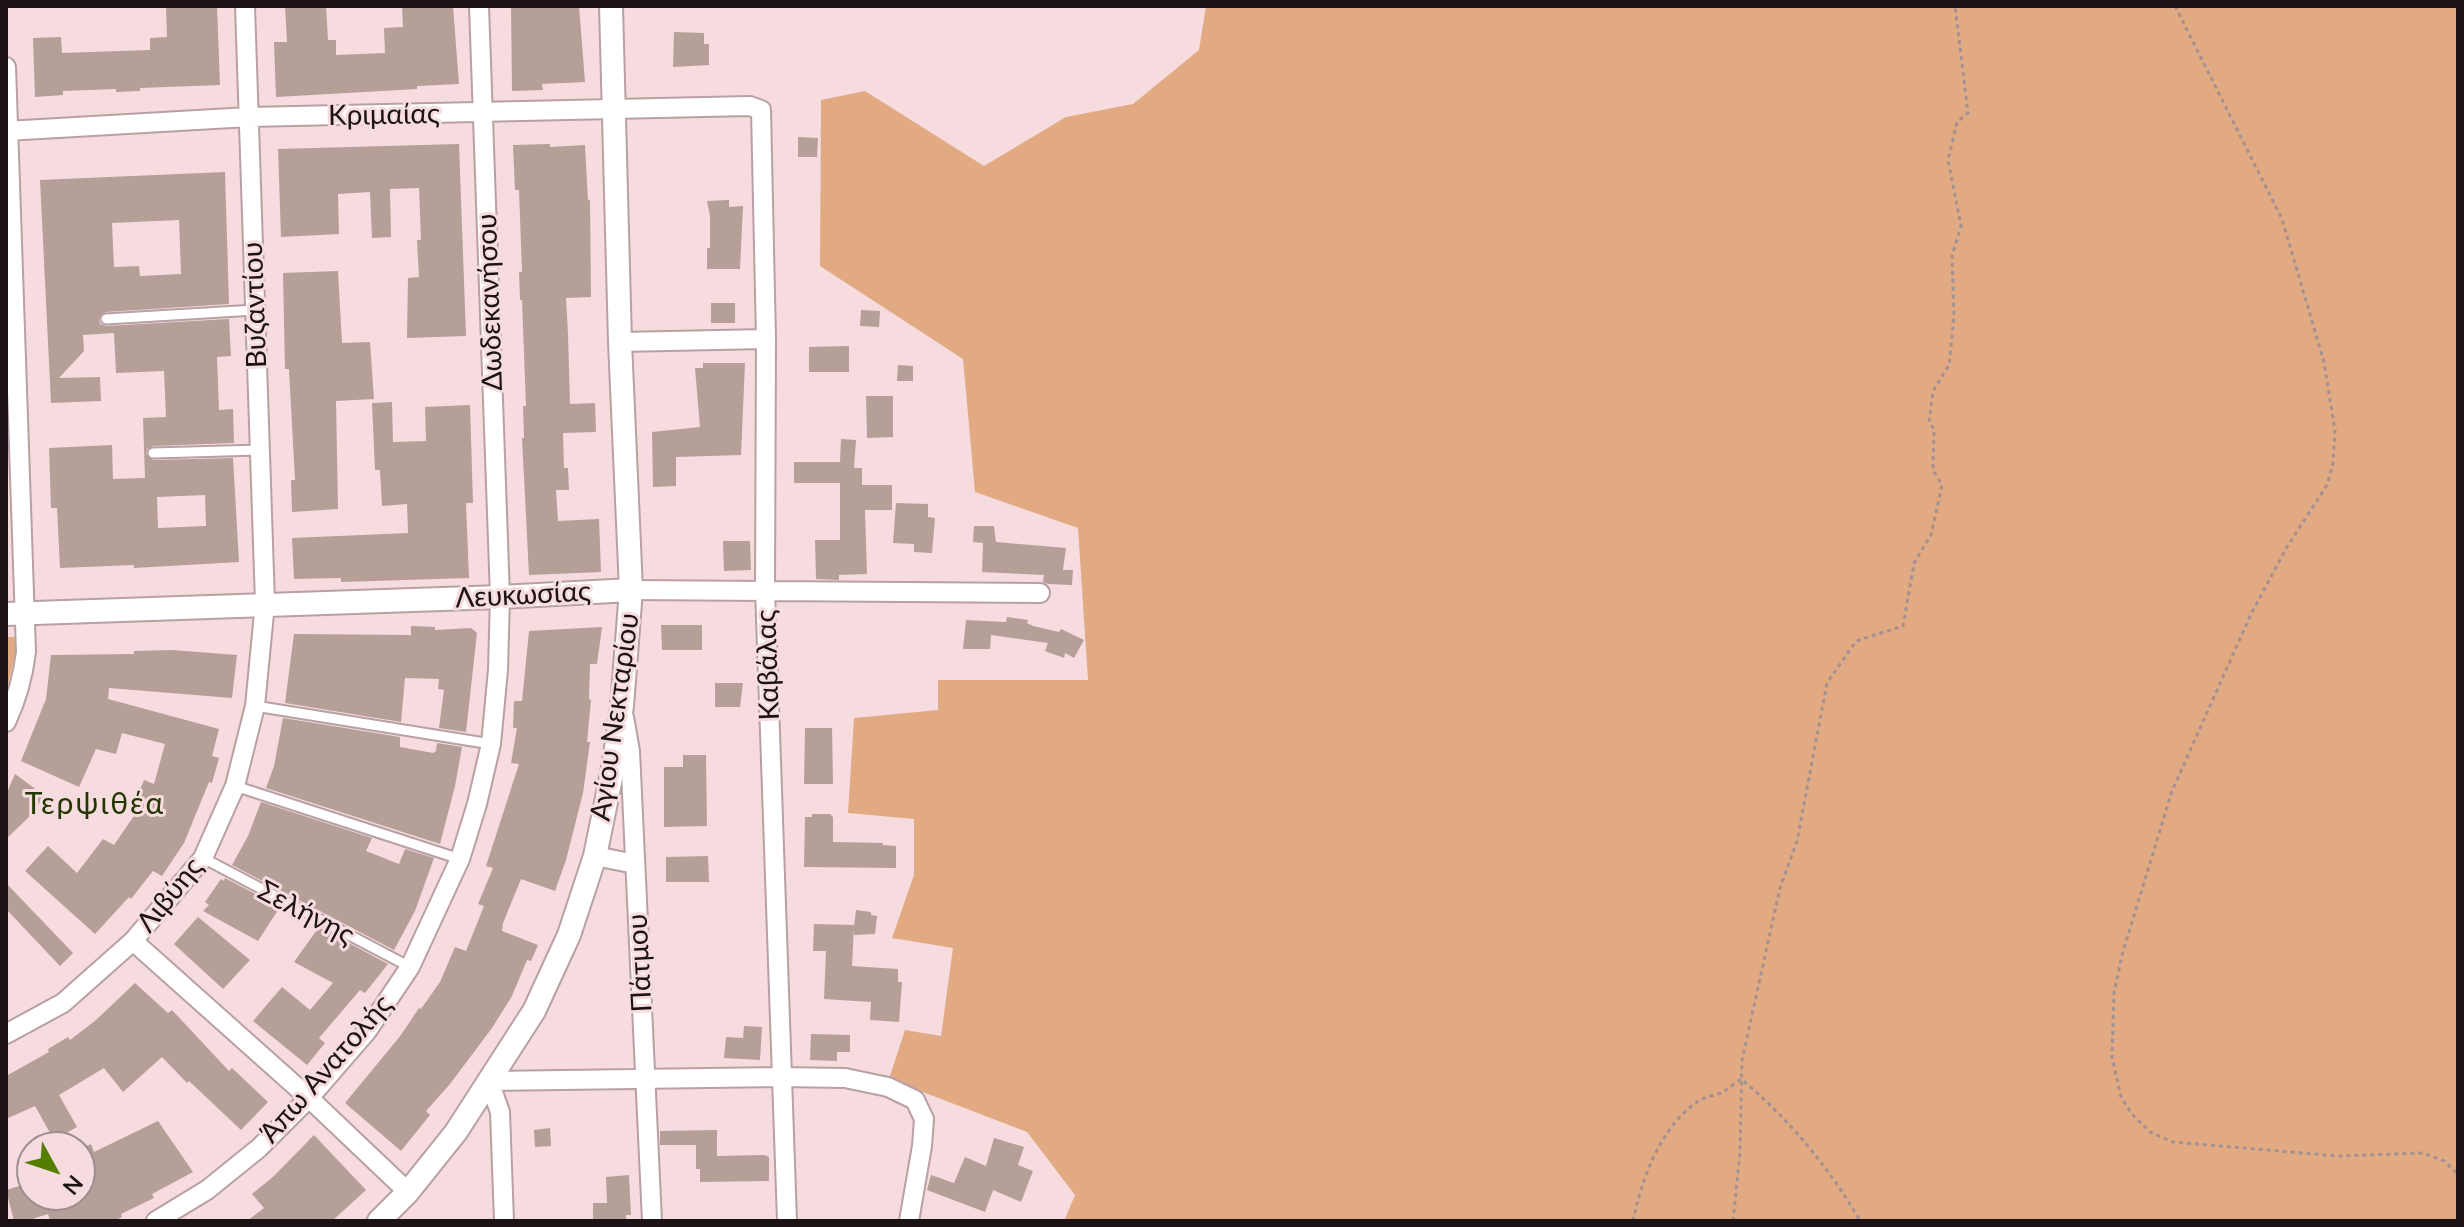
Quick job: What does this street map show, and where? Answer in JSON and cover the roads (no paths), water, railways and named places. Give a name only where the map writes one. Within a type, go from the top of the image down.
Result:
[{"type":"street","name":"Βυζαντίου","points":[[245,6],[265,603]]},
{"type":"street","name":"Δωδεκανήσου","points":[[479,6],[500,597]]},
{"type":"street","name":"Αγίου Νεκταρίου","points":[[379,1221],[408,1192],[456,1132],[534,1011],[569,935],[595,856],[613,768],[622,706],[631,590],[620,342],[611,6]]},
{"type":"street","points":[[6,67],[16,614],[24,674],[6,722]]},
{"type":"street","name":"Κριμαίας","points":[[7,131],[249,117],[750,106],[761,110]]},
{"type":"street","name":"Καβάλας","points":[[761,110],[766,339],[765,589],[787,1221]]},
{"type":"street","points":[[620,342],[766,339]]},
{"type":"street","name":"Λευκωσίας","points":[[16,614],[631,590],[1040,593]]},
{"type":"street","name":"Άπω Ανατολής","points":[[156,1221],[207,1190],[259,1148],[309,1098],[367,1031],[410,967],[460,859],[491,744],[498,670],[500,597]]},
{"type":"street","name":"Λιβύης","points":[[6,1034],[63,1003],[133,941],[203,858],[235,786],[255,706],[265,603]]},
{"type":"street","name":"Πάτμου","points":[[622,706],[630,751],[652,1221]]},
{"type":"street","points":[[595,856],[635,864]]},
{"type":"street","points":[[133,941],[309,1098],[408,1192]]},
{"type":"street","points":[[504,1221],[500,1112],[489,1081],[781,1077],[845,1078],[888,1087],[915,1100],[924,1119],[909,1221]]},
{"type":"lane","points":[[106,319],[255,310]]},
{"type":"lane","points":[[153,453],[260,450]]},
{"type":"lane","points":[[255,706],[491,744]]},
{"type":"lane","points":[[235,786],[460,859]]},
{"type":"lane","name":"Σελήνης","points":[[203,858],[410,967]]},
{"type":"district","name":"Τερψιθέα","points":[[95,804]]}]
